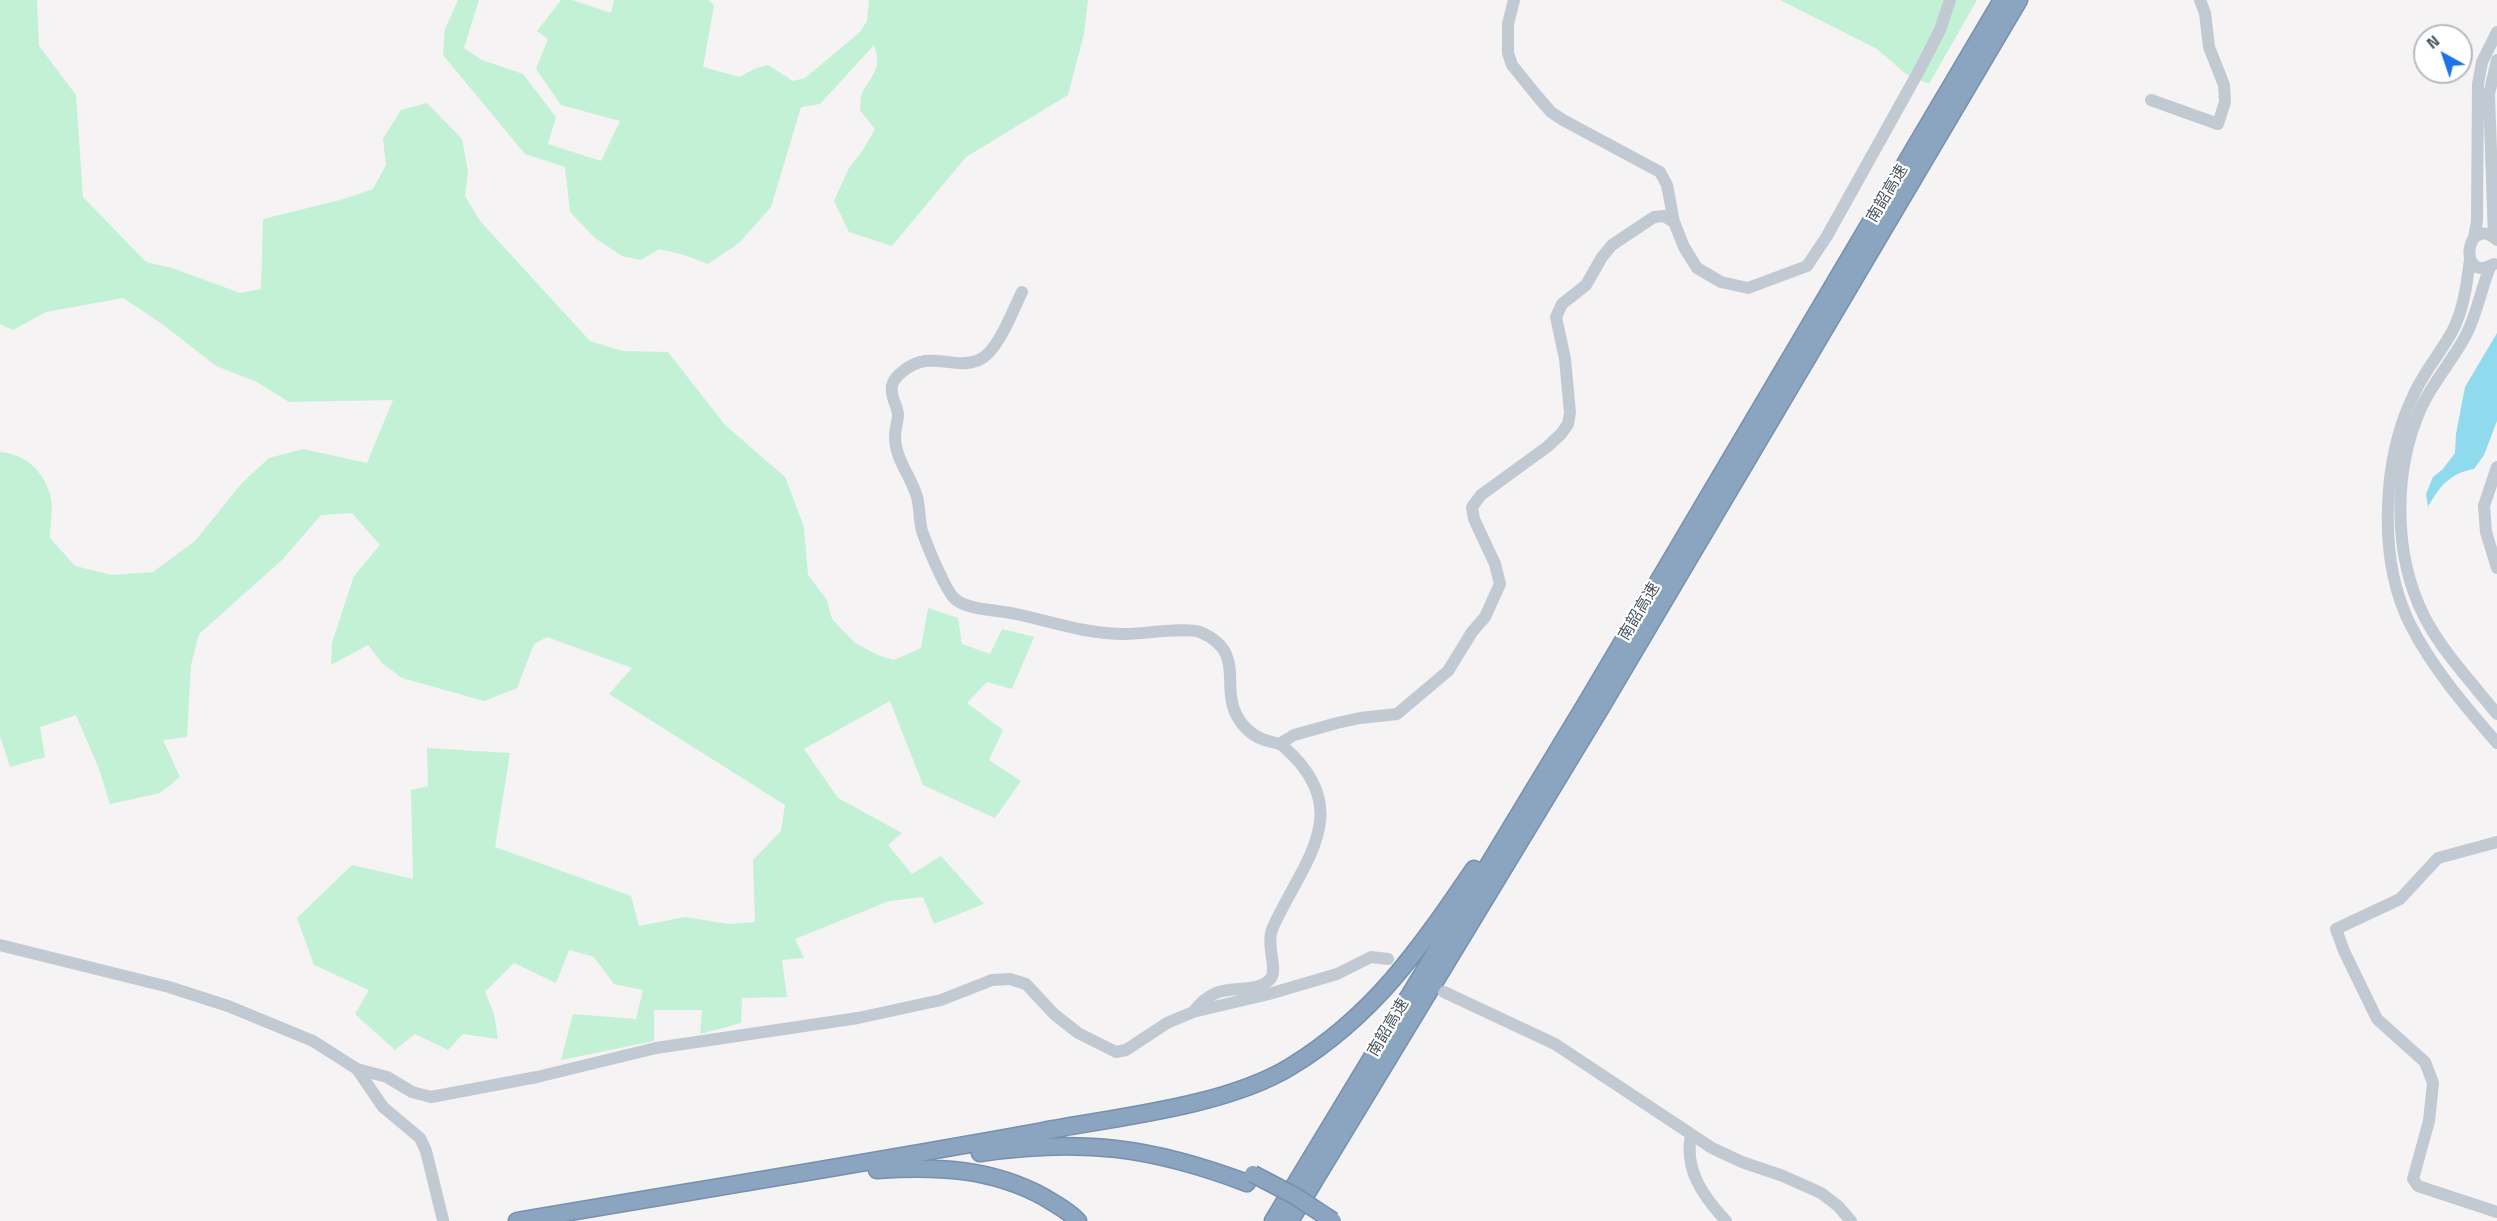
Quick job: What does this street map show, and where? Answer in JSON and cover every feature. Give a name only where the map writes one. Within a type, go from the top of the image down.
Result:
[{"type":"highway","name":"南韶高速","points":[[1273,1221],[1587,702],[2002,0]]},
{"type":"highway","name":"南韶高速","points":[[1290,1221],[1606,699],[2019,0]]},
{"type":"highway","points":[[517,1221],[1164,1109],[1235,1090],[1287,1069],[1338,1035],[1381,994],[1407,964],[1587,702]]},
{"type":"highway","points":[[1301,1221],[1366,1108],[1406,1030]]},
{"type":"highway","points":[[998,1139],[1063,1135],[1107,1137],[1197,1154],[1295,1197],[1333,1221]]},
{"type":"highway","points":[[567,1221],[858,1171],[999,1150],[1088,1146],[1131,1150],[1168,1157],[1250,1179],[1313,1221]]},
{"type":"highway","points":[[858,1171],[910,1168],[971,1170],[1028,1188],[1078,1221]]},
{"type":"street","points":[[1514,0],[1506,39],[1512,65],[1551,112],[1660,172],[1667,185],[1674,222],[1684,247],[1697,268],[1721,282],[1748,288],[1807,266],[1827,236],[1920,69],[1940,30],[1950,0]]},
{"type":"street","points":[[2151,100],[2218,124],[2225,102],[2224,85],[2210,47],[2205,13],[2200,0]]},
{"type":"street","points":[[2497,32],[2482,63],[2478,84],[2477,221],[2474,238],[2468,248],[2470,259],[2464,300],[2453,329],[2415,392],[2397,436],[2388,480],[2388,526],[2392,564],[2400,598],[2410,625],[2454,691],[2497,743]]},
{"type":"street","points":[[2474,238],[2483,234],[2495,238],[2489,94],[2497,60]]},
{"type":"street","points":[[1281,743],[1294,735],[1337,723],[1397,714],[1452,666],[1472,632],[1485,617],[1500,584],[1495,564],[1474,519],[1472,507],[1481,495],[1547,447],[1568,424],[1570,413],[1565,359],[1556,317],[1562,304],[1586,285],[1602,257],[1612,245],[1654,217],[1664,216],[1674,222]]},
{"type":"street","points":[[2470,259],[2479,267],[2494,264]]},
{"type":"street","points":[[2494,264],[2467,333],[2421,408],[2409,441],[2402,476],[2401,513],[2409,572],[2425,617],[2447,650],[2497,714]]},
{"type":"street","points":[[1022,292],[1000,337],[981,359],[972,361],[924,360],[912,364],[893,382],[891,391],[898,413],[894,436],[898,454],[917,497],[922,530],[945,584],[954,599],[964,604],[1017,614],[1075,630],[1118,634],[1196,631],[1210,637],[1229,658],[1235,712],[1244,727],[1253,735],[1281,743],[1306,769],[1317,790],[1321,816],[1317,838],[1308,864],[1273,928],[1269,940],[1274,971],[1270,980],[1262,985],[1218,992],[1201,1002],[1193,1012]]},
{"type":"street","points":[[2497,467],[2484,506],[2486,532],[2497,568]]},
{"type":"street","points":[[2497,842],[2438,858],[2400,899],[2336,929],[2344,951],[2377,1019],[2425,1062],[2433,1083],[2429,1121],[2413,1179],[2418,1186],[2497,1212]]},
{"type":"street","points":[[2438,858],[2497,849]]},
{"type":"street","points":[[0,945],[169,987],[228,1006],[313,1041],[357,1069],[387,1077],[412,1092],[431,1097],[537,1077],[656,1048],[858,1018],[941,1000],[992,980],[1010,979],[1026,984],[1054,1014],[1078,1033],[1116,1052],[1126,1050],[1167,1023],[1193,1012],[1269,994],[1337,974],[1371,957],[1388,959]]},
{"type":"street","points":[[1444,992],[1555,1044],[1648,1104],[1690,1135],[1743,1162],[1821,1193],[1838,1206],[1851,1221]]},
{"type":"street","points":[[357,1069],[383,1107],[420,1138],[426,1151],[443,1220]]},
{"type":"street","points":[[1690,1135],[1687,1153],[1692,1171],[1702,1192],[1726,1221]]},
{"type":"green space","points":[[0,0],[37,0],[39,46],[76,95],[83,197],[146,262],[172,268],[240,293],[261,289],[263,219],[344,199],[373,189],[386,165],[383,139],[401,110],[427,103],[462,139],[468,172],[465,196],[480,221],[590,341],[622,351],[668,352],[725,425],[785,477],[804,527],[808,575],[827,600],[832,619],[855,643],[880,656],[894,660],[921,648],[928,608],[958,618],[962,644],[990,654],[1002,629],[1034,637],[1012,689],[987,682],[967,703],[1003,730],[989,760],[1021,781],[995,818],[923,785],[890,701],[804,749],[838,798],[902,833],[888,845],[912,874],[941,856],[984,904],[934,924],[923,897],[889,901],[795,939],[804,958],[782,960],[787,997],[742,998],[741,1023],[700,1034],[702,1010],[654,1010],[654,1041],[561,1060],[573,1014],[636,1019],[643,990],[614,984],[594,957],[569,950],[556,983],[514,963],[485,992],[494,1014],[498,1039],[463,1034],[448,1050],[415,1034],[395,1050],[355,1014],[369,990],[314,965],[297,918],[352,865],[413,879],[411,790],[428,786],[427,748],[510,753],[495,847],[631,896],[639,926],[685,917],[728,924],[755,922],[753,860],[781,831],[785,805],[609,694],[632,668],[547,637],[534,644],[517,688],[484,701],[402,678],[382,663],[368,645],[331,665],[332,643],[354,576],[380,545],[352,513],[321,515],[282,560],[199,634],[191,665],[187,737],[163,740],[180,777],[160,793],[110,804],[99,769],[76,715],[40,727],[45,757],[10,767],[0,736],[0,452],[25,460],[43,478],[51,500],[50,538],[75,566],[112,575],[153,572],[195,541],[242,483],[269,458],[303,449],[367,463],[393,400],[289,402],[257,382],[216,366],[161,323],[123,298],[46,312],[13,330],[0,324]]},
{"type":"green space","points":[[458,0],[479,0],[464,48],[482,60],[523,74],[556,117],[548,144],[601,161],[620,121],[561,105],[536,69],[548,39],[537,31],[561,0],[572,0],[611,13],[614,0],[709,0],[714,6],[703,67],[740,77],[754,69],[768,65],[793,81],[805,78],[860,32],[867,21],[869,0],[1088,0],[1084,34],[1068,95],[966,157],[892,246],[849,232],[834,201],[849,168],[875,129],[860,110],[862,93],[876,70],[877,59],[874,45],[820,104],[801,107],[771,207],[739,243],[708,264],[659,249],[641,260],[622,256],[595,238],[570,212],[565,167],[525,154],[443,55],[445,29]]},
{"type":"green space","points":[[1780,0],[1977,0],[1929,84],[1906,74],[1877,49]]},
{"type":"water","points":[[2497,333],[2497,421],[2484,455],[2474,469],[2458,474],[2446,482],[2428,507],[2426,494],[2433,477],[2442,470],[2455,453],[2456,434],[2465,387]]}]
